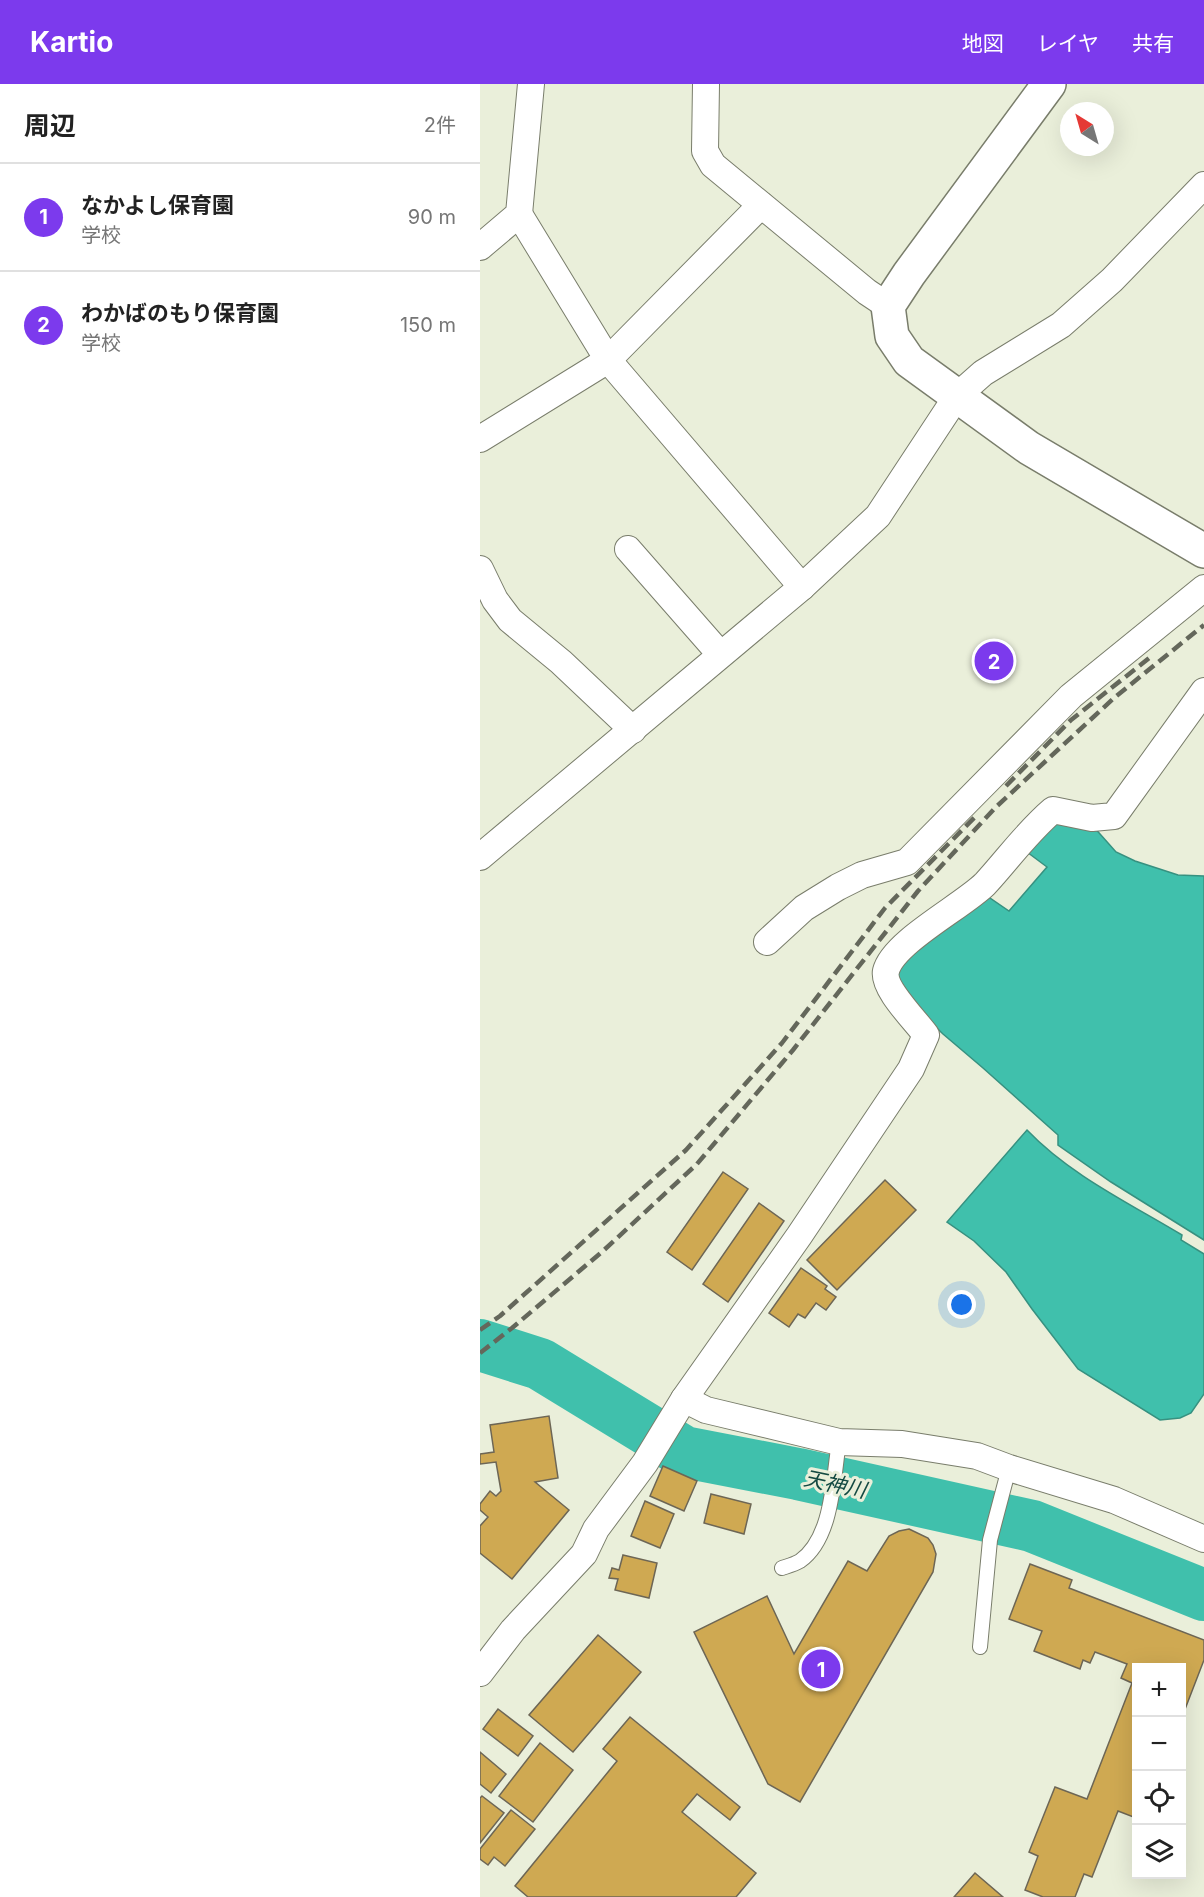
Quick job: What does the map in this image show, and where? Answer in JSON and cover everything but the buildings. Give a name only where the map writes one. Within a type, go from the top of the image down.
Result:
[{"type":"street","points":[[531,84],[519,214],[608,360],[802,587]]},
{"type":"street","points":[[706,84],[705,151],[713,165],[867,292],[888,306]]},
{"type":"street","points":[[1048,84],[888,306],[892,336],[909,361],[1029,448],[1204,551]]},
{"type":"street","points":[[480,857],[802,587],[878,516],[957,396],[983,373],[1061,325],[1112,280],[1204,185]]},
{"type":"street","points":[[480,439],[608,360],[762,205]]},
{"type":"street","points":[[480,247],[519,214]]},
{"type":"street","points":[[628,549],[720,654]]},
{"type":"street","points":[[480,569],[495,600],[510,620],[561,662],[633,730]]},
{"type":"street","points":[[767,942],[804,908],[838,887],[862,875],[907,862],[1071,696],[1204,588]]},
{"type":"street","points":[[480,1673],[513,1630],[584,1554],[596,1528],[645,1463],[679,1408],[799,1236],[911,1069],[926,1035],[886,982],[886,970],[895,957],[917,933],[984,884],[1034,826],[1053,810],[1092,818],[1114,816],[1204,691]]},
{"type":"street","points":[[679,1408],[706,1410],[837,1452],[902,1444],[978,1456],[1006,1479],[1114,1500],[1204,1539]]},
{"type":"lane","points":[[782,1568],[798,1562],[810,1552],[822,1532],[829,1512],[837,1452]]},
{"type":"lane","points":[[980,1647],[990,1540],[1006,1479]]},
{"type":"water","points":[[1059,820],[1092,825],[1116,852],[1135,861],[1178,875],[1204,876],[1204,1240],[1111,1182],[1058,1145],[1058,1135],[943,1034],[900,990],[897,965],[984,894],[1009,911],[1047,867],[1023,849]]},
{"type":"water","points":[[1027,1130],[1081,1175],[1182,1235],[1181,1240],[1204,1254],[1204,1394],[1191,1413],[1180,1418],[1160,1420],[1078,1369],[1006,1272],[974,1241],[947,1222]]},
{"type":"waterway","name":"天神川","points":[[480,1345],[540,1364],[684,1452],[798,1474],[1032,1526],[1204,1595]]},
{"type":"railway","points":[[480,1353],[603,1251],[697,1164],[793,1050],[918,891],[996,807],[1114,698],[1204,625]]},
{"type":"railway","points":[[1006,786],[1071,720],[1153,655]]},
{"type":"railway","points":[[480,1330],[500,1316],[686,1150],[782,1043],[885,908],[976,816]]},
{"type":"place","name":"わかばのもり保育園","points":[[994,661]]},
{"type":"place","name":"なかよし保育園","points":[[821,1669]]}]
